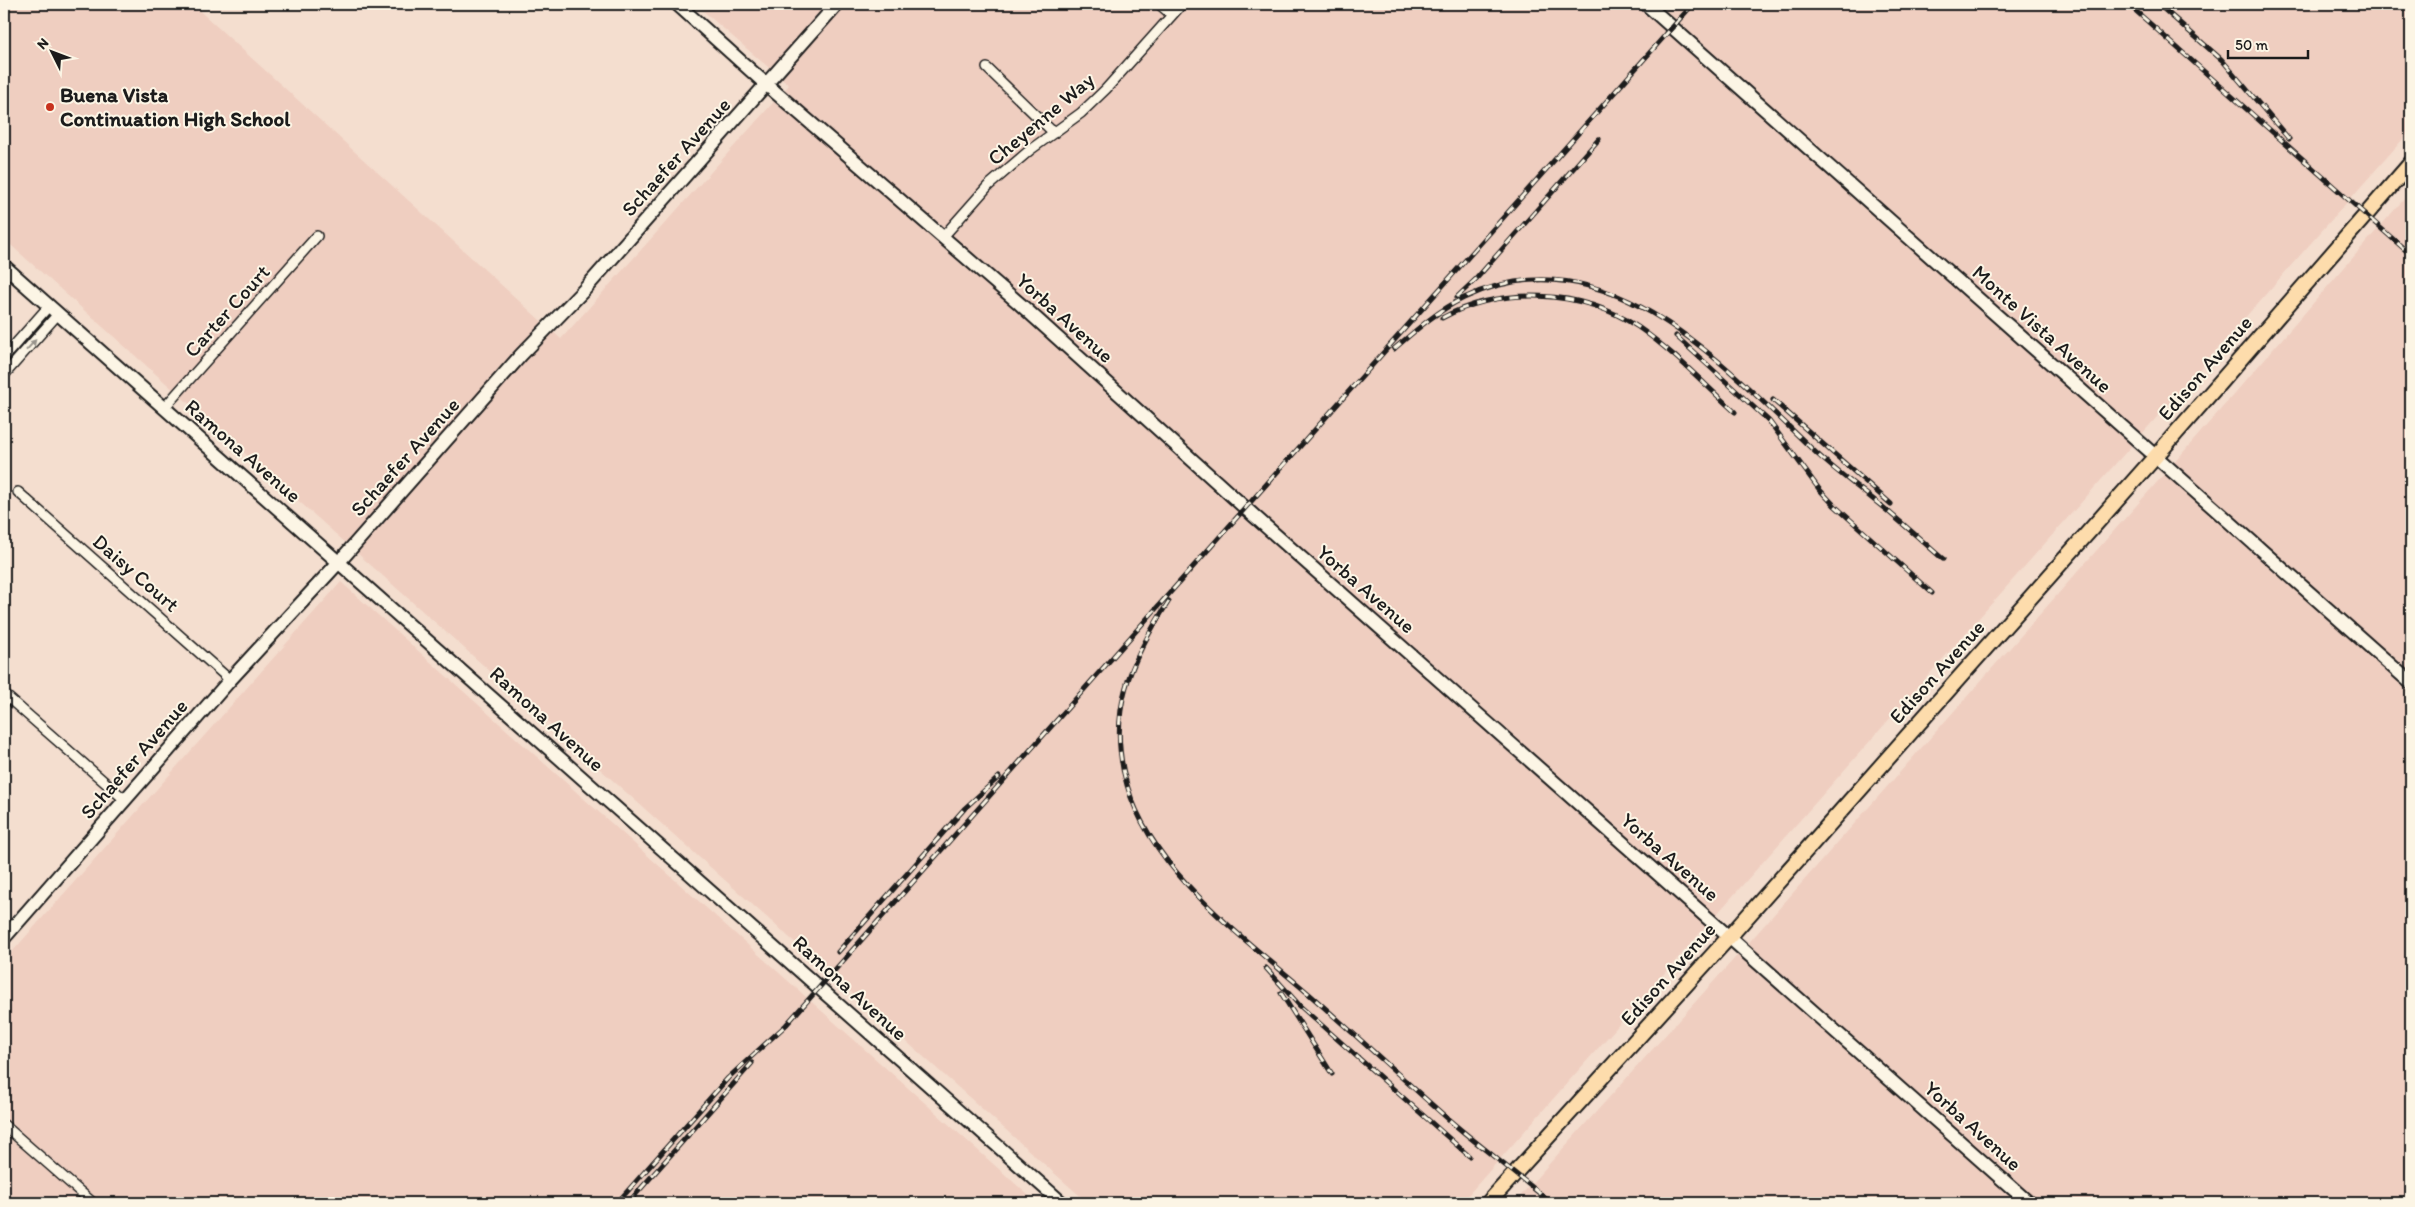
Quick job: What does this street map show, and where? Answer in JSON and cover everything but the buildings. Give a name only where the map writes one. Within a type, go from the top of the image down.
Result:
[{"type":"main road","name":"Edison Avenue","points":[[1488,1203],[1730,936],[2156,456],[2411,162]]},
{"type":"street","name":"Yorba Avenue","points":[[677,4],[767,85],[1020,304],[1245,508],[2029,1203]]},
{"type":"street","name":"Schaefer Avenue","points":[[4,938],[230,680],[339,562],[521,355],[584,290],[837,4]]},
{"type":"street","points":[[1159,4],[1172,15]]},
{"type":"street","name":"Cheyenne Way","points":[[942,238],[988,186],[1030,150],[1081,113],[1106,89],[1182,4]]},
{"type":"street","name":"Monte Vista Avenue","points":[[1646,4],[2411,683]]},
{"type":"street","points":[[987,68],[1054,133]]},
{"type":"street","name":"Carter Court","points":[[164,408],[317,236]]},
{"type":"street","name":"Ramona Avenue","points":[[4,266],[1062,1203]]},
{"type":"street","points":[[4,357],[53,310]]},
{"type":"street","points":[[4,375],[53,310]]},
{"type":"street","name":"Daisy Court","points":[[18,492],[230,680]]},
{"type":"street","points":[[4,694],[124,799]]},
{"type":"street","points":[[4,1125],[93,1203]]},
{"type":"shaded area","points":[[4,4],[192,4],[561,339],[789,85],[695,4],[2411,4],[2411,130],[1461,1203],[1088,1203],[4,239]]},
{"type":"shaded area","points":[[2411,191],[2411,1203],[1514,1203],[1752,939],[2159,480]]},
{"type":"shaded area","points":[[341,582],[1037,1203],[4,1203],[4,961]]},
{"type":"railway","points":[[617,1203],[728,1078],[786,1025],[1693,4]]},
{"type":"railway","points":[[2128,4],[2411,255]]},
{"type":"railway","points":[[2158,4],[2222,60],[2289,139]]},
{"type":"railway","points":[[1457,297],[1476,279],[1599,139]]},
{"type":"railway","points":[[1394,349],[1427,321],[1454,303],[1515,282],[1564,281],[1611,293],[1655,315],[1698,344],[1738,378],[1825,461],[1892,514],[1943,559]]},
{"type":"railway","points":[[1442,318],[1465,308],[1515,297],[1541,296],[1592,305],[1616,314],[1651,336],[1735,412]]},
{"type":"railway","points":[[1676,336],[1769,421],[1819,489],[1835,506],[1932,593]]},
{"type":"railway","points":[[1773,400],[1891,504]]},
{"type":"railway","points":[[1169,601],[1155,623],[1133,667],[1121,711],[1119,734],[1121,759],[1127,785],[1139,817],[1157,846],[1178,874],[1229,926],[1309,994],[1455,1125],[1551,1203]]},
{"type":"railway","points":[[838,952],[965,808],[999,777]]},
{"type":"railway","points":[[1266,968],[1300,1006],[1469,1156]]},
{"type":"railway","points":[[1281,993],[1332,1074]]},
{"type":"railway","points":[[628,1203],[752,1063]]},
{"type":"place","name":"Buena Vista Continuation High School","points":[[50,107]]}]
